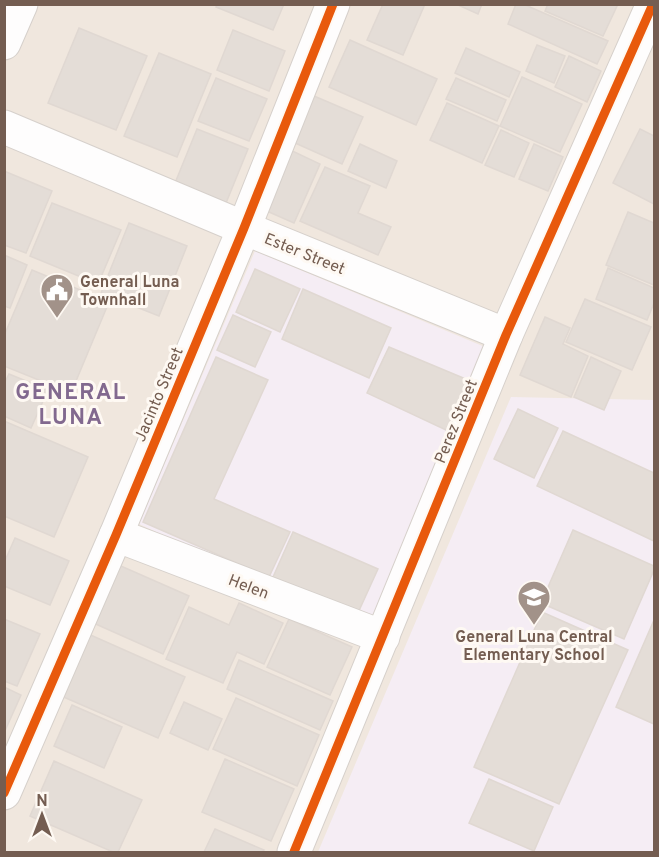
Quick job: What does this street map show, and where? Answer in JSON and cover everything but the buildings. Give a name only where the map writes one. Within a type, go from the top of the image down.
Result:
[{"type":"street","points":[[4,43],[21,4]]},
{"type":"street","name":"Jacinto Street","points":[[4,793],[116,535],[333,4]]},
{"type":"street","name":"Perez Street","points":[[294,852],[506,334],[653,4]]},
{"type":"street","name":"Ester Street","points":[[4,127],[243,228],[506,334]]},
{"type":"street","name":"Helen","points":[[116,535],[383,637]]},
{"type":"shaded area","points":[[5,5],[654,5],[654,852],[5,852]]},
{"type":"shaded area","points":[[255,251],[485,347],[383,637],[139,524]]},
{"type":"shaded area","name":"General Luna Central Elementary School","points":[[511,397],[654,400],[654,852],[318,852]]},
{"type":"cycle path","points":[[4,793],[116,535],[244,228],[333,4]]},
{"type":"cycle path","points":[[294,852],[506,335],[653,4]]},
{"type":"place","name":"General Luna Townhall","points":[[57,319]]},
{"type":"place","name":"General Luna Central Elementary School","points":[[534,626]]},
{"type":"district","name":"GENERAL LUNA","points":[[71,404]]}]
